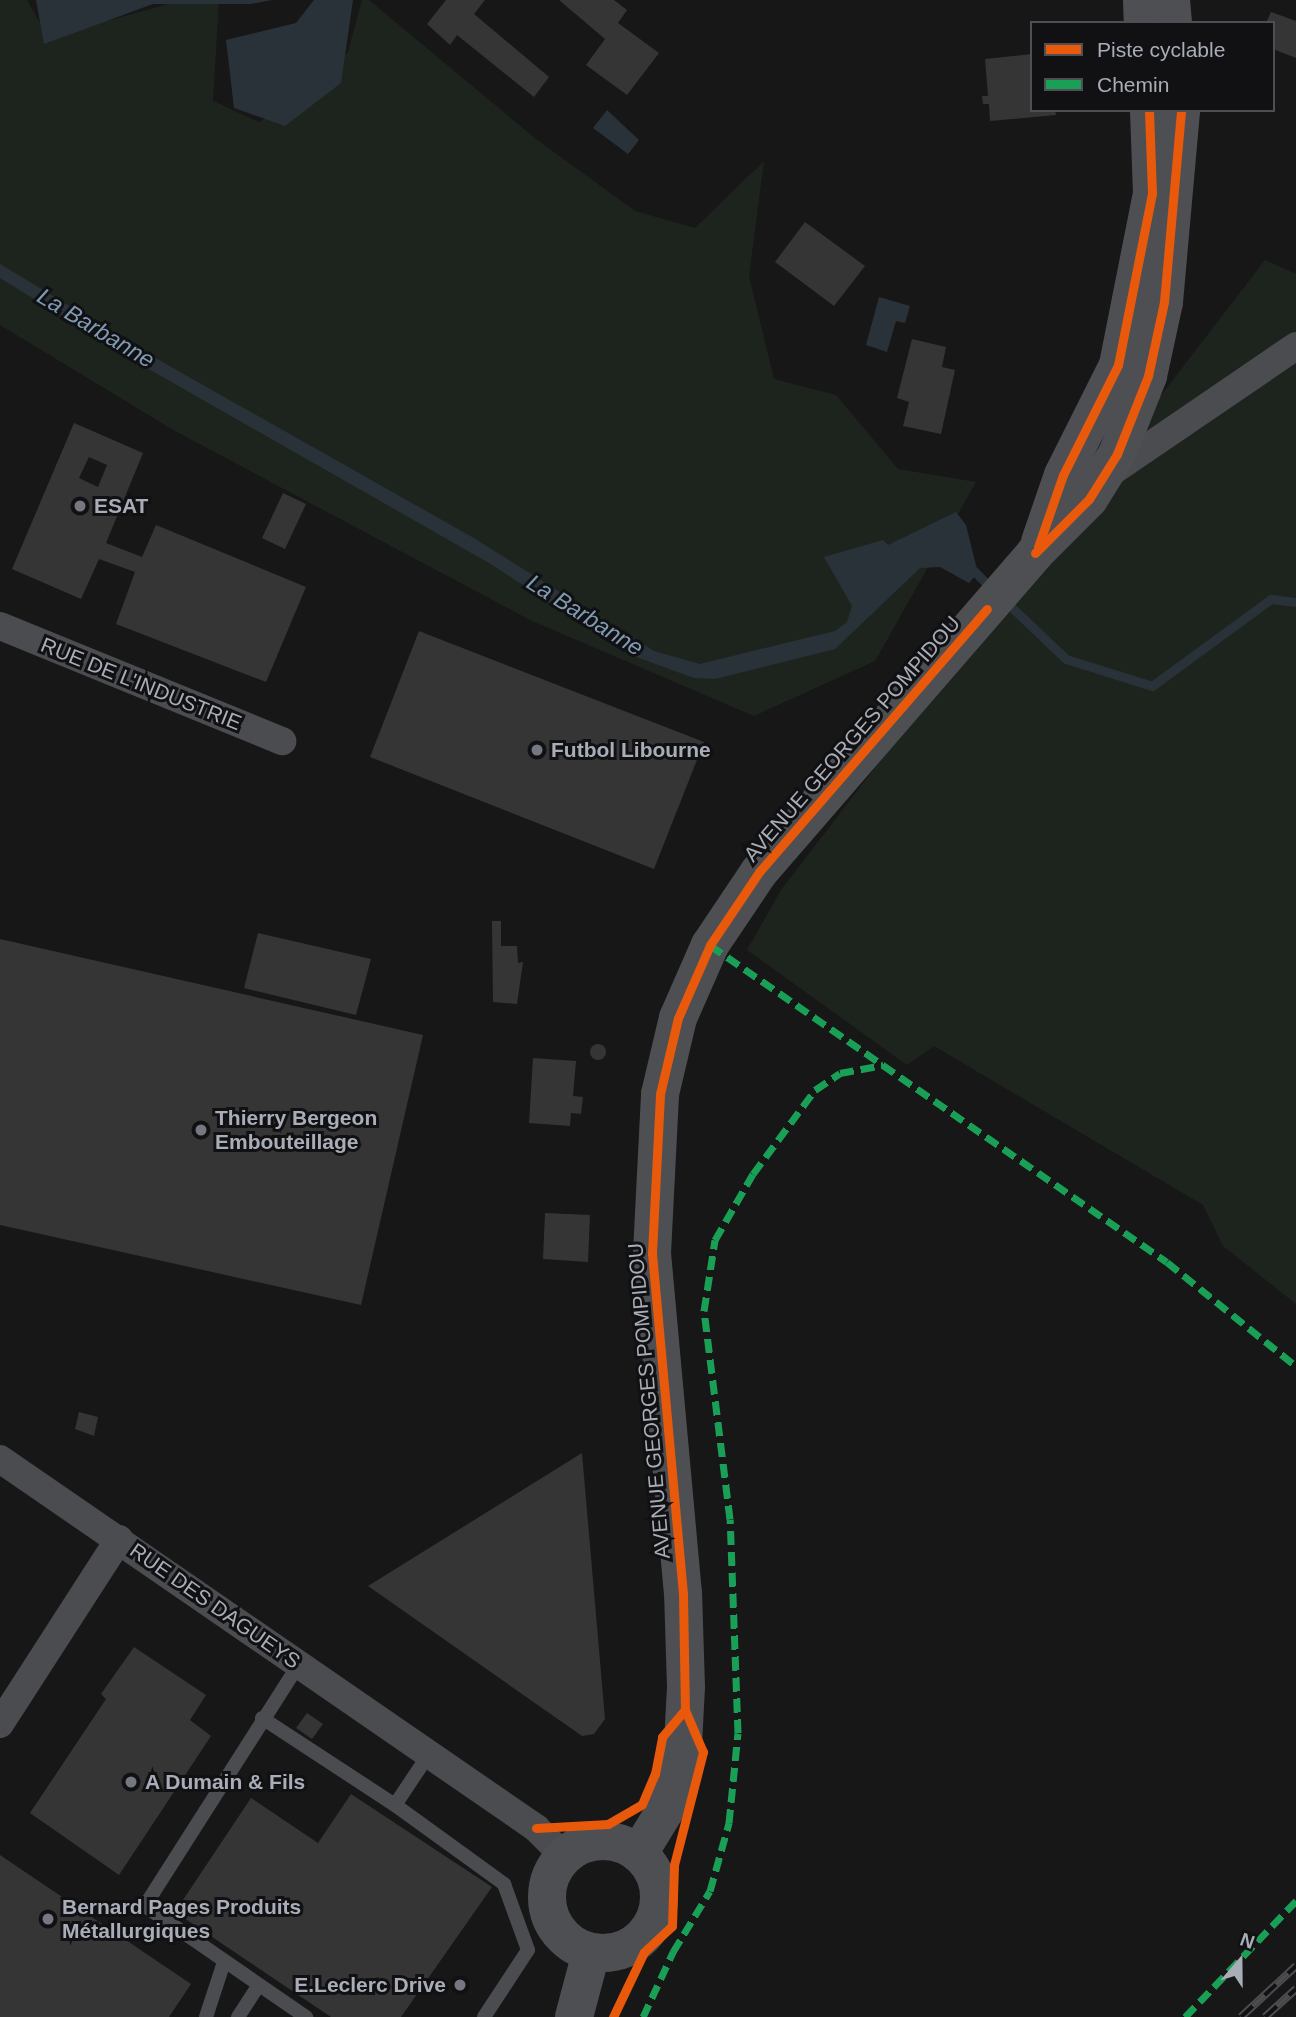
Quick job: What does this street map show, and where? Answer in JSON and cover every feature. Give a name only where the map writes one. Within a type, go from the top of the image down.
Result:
[{"type":"main road","points":[[1142,0],[1143,21]]},
{"type":"main road","points":[[1171,0],[1173,21]]},
{"type":"main road","points":[[1025,566],[1063,475],[1118,365],[1152,193],[1149,112]]},
{"type":"main road","name":"AVENUE GEORGES POMPIDOU","points":[[639,1853],[664,1812],[674,1784],[682,1744],[686,1688],[683,1594],[652,1252],[660,1094],[678,1018],[710,945],[759,872],[1025,566],[1089,499],[1117,454],[1148,376],[1164,302],[1181,112]]},
{"type":"main road","points":[[609,1841],[639,1853],[658,1885],[654,1922],[628,1948],[591,1952],[575,1946],[551,1921],[547,1886],[564,1856],[593,1842],[609,1841]]},
{"type":"main road","points":[[574,2017],[591,1952]]},
{"type":"street","points":[[1102,478],[1296,346]]},
{"type":"street","name":"RUE DE L'INDUSTRIE","points":[[0,626],[282,741]]},
{"type":"street","name":"RUE DES DAGUEYS","points":[[0,1460],[119,1539],[536,1828],[564,1856]]},
{"type":"street","points":[[0,1724],[119,1539]]},
{"type":"lane","points":[[299,1664],[262,1718],[145,1906],[306,2017]]},
{"type":"lane","points":[[262,1718],[396,1805],[504,1884],[528,1950],[484,2017]]},
{"type":"lane","points":[[396,1805],[429,1754]]},
{"type":"lane","points":[[206,2017],[224,1962]]},
{"type":"lane","points":[[238,2017],[258,1986]]},
{"type":"shaded area","points":[[0,0],[27,0],[48,37],[183,0],[219,0],[213,101],[259,122],[313,85],[348,52],[362,0],[369,0],[536,139],[635,211],[695,228],[764,161],[749,276],[774,379],[836,395],[898,469],[976,482],[875,661],[754,716],[530,620],[175,431],[0,325]]},
{"type":"shaded area","points":[[1265,260],[1296,274],[1296,1304],[1223,1246],[1203,1205],[934,1046],[907,1065],[747,950],[781,890]]},
{"type":"water","points":[[36,0],[272,0],[251,4],[153,4],[44,44]]},
{"type":"water","points":[[314,0],[353,0],[341,83],[285,126],[234,108],[226,40],[296,23]]},
{"type":"water","points":[[607,110],[639,140],[628,154],[593,128]]},
{"type":"water","points":[[0,264],[164,363],[472,537],[654,651],[700,664],[835,631],[847,622],[852,606],[824,557],[883,540],[888,545],[956,512],[966,525],[978,573],[969,583],[940,567],[920,568],[835,649],[715,679],[694,678],[631,655],[489,563],[133,360],[0,278]]},
{"type":"water","points":[[879,297],[910,306],[905,323],[896,321],[887,352],[866,345]]},
{"type":"building","points":[[446,0],[485,0],[474,14],[549,77],[534,97],[457,35],[450,45],[427,24]]},
{"type":"building","points":[[559,0],[614,0],[627,10],[618,23],[659,53],[627,95],[586,65],[605,39]]},
{"type":"building","points":[[1271,12],[1296,21],[1296,58],[1275,50],[1275,21],[1267,21]]},
{"type":"building","points":[[1030,54],[1030,112],[1055,112],[1056,115],[990,121],[989,104],[983,104],[982,96],[988,96],[985,59]]},
{"type":"building","points":[[805,222],[865,266],[834,306],[775,262]]},
{"type":"building","points":[[912,339],[946,347],[942,367],[955,370],[941,434],[903,426],[909,402],[897,398]]},
{"type":"building","points":[[74,423],[143,453],[106,543],[142,557],[156,525],[306,587],[266,682],[116,624],[135,572],[99,559],[81,599],[12,569]],"holes":[[[89,457],[107,465],[98,487],[79,478]]]},
{"type":"building","points":[[283,493],[306,504],[285,549],[262,538]]},
{"type":"building","name":"Futbol Libourne","points":[[419,631],[704,742],[654,869],[370,757]]},
{"type":"building","points":[[492,921],[501,921],[501,946],[517,946],[518,963],[523,962],[517,1004],[493,1002]]},
{"type":"building","points":[[258,933],[371,959],[356,1015],[244,988]]},
{"type":"building","name":"Thierry Bergeon Embouteillage","points":[[0,939],[423,1035],[361,1305],[0,1225]]},
{"type":"building","points":[[595,1044],[601,1044],[606,1052],[604,1058],[595,1060],[590,1055],[590,1049]]},
{"type":"building","points":[[533,1058],[576,1061],[573,1096],[583,1097],[581,1114],[571,1113],[570,1126],[529,1123]]},
{"type":"building","points":[[545,1213],[590,1215],[588,1262],[543,1259]]},
{"type":"building","points":[[79,1412],[98,1417],[94,1436],[75,1429]]},
{"type":"building","points":[[582,1453],[605,1719],[594,1734],[582,1736],[368,1586]]},
{"type":"building","name":"A Dumain & Fils","points":[[134,1647],[206,1695],[190,1720],[211,1736],[119,1875],[30,1813],[106,1699],[101,1694]]},
{"type":"building","points":[[307,1713],[323,1724],[312,1739],[296,1728]]},
{"type":"building","points":[[351,1794],[492,1887],[401,2017],[331,2017],[175,1912],[251,1798],[318,1843]]},
{"type":"building","name":"Bernard Pages Produits Métallurgiques","points":[[0,1855],[191,1984],[169,2017],[0,2017]]},
{"type":"waterway","name":"La Barbanne","points":[[969,566],[991,588]]},
{"type":"waterway","name":"La Barbanne","points":[[1004,600],[1066,659],[1152,686],[1271,599],[1296,602]]},
{"type":"railway","points":[[1241,2017],[1296,1966]]},
{"type":"railway","points":[[1265,2017],[1296,1989]]},
{"type":"marked path","points":[[710,945],[1167,1262],[1296,1366]]},
{"type":"marked path","points":[[643,2017],[673,1952],[710,1891],[729,1823],[738,1733],[730,1519],[704,1311],[715,1240],[753,1174],[815,1090],[840,1073],[883,1065]]},
{"type":"marked path","points":[[1185,2017],[1296,1901]]},
{"type":"cycle path","points":[[1038,547],[1063,475],[1118,365],[1152,193],[1149,112]]},
{"type":"cycle path","points":[[1035,553],[1089,499],[1117,454],[1148,376],[1164,302],[1181,112]]},
{"type":"cycle path","points":[[613,2017],[644,1952],[672,1926],[674,1865],[703,1752],[685,1710],[683,1594],[652,1253],[660,1094],[678,1018],[710,945],[759,872],[987,609]]},
{"type":"cycle path","points":[[536,1828],[608,1824],[642,1804],[655,1774],[662,1737],[685,1710]]},
{"type":"place","name":"ESAT","points":[[80,506]]},
{"type":"place","name":"Futbol Libourne","points":[[537,750]]},
{"type":"place","name":"Thierry Bergeon Embouteillage","points":[[201,1130]]},
{"type":"place","name":"A Dumain & Fils","points":[[131,1782]]},
{"type":"place","name":"Bernard Pages Produits Métallurgiques","points":[[48,1919]]},
{"type":"place","name":"E.Leclerc Drive","points":[[460,1985]]}]
